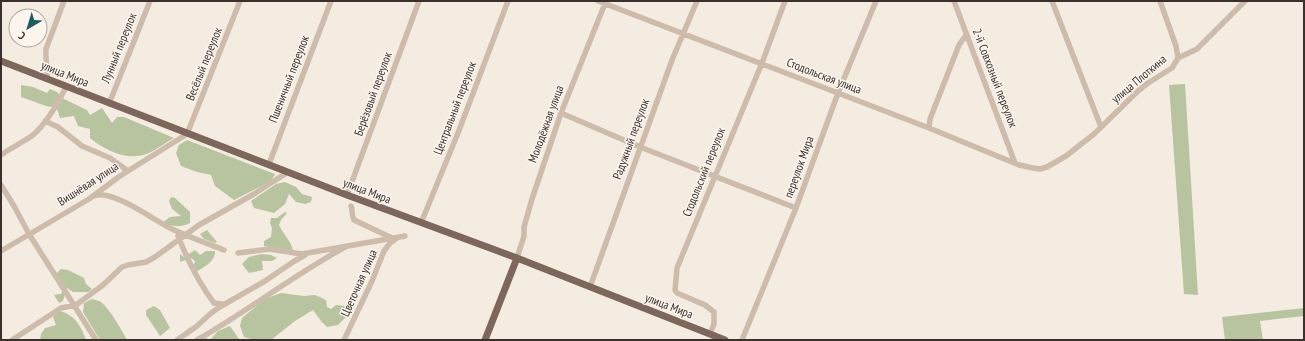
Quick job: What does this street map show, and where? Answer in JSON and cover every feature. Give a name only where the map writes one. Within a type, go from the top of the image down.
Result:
[{"type":"main road","name":"улица Мира","points":[[1,61],[47,78],[108,104],[517,258],[725,340]]},
{"type":"main road","points":[[485,340],[517,258]]},
{"type":"street","points":[[47,78],[48,68],[45,57],[46,49],[64,1]]},
{"type":"street","name":"Лунный переулок","points":[[108,104],[150,1]]},
{"type":"street","name":"Весёлый переулок","points":[[188,134],[240,1]]},
{"type":"street","name":"Пшеничный переулок","points":[[268,164],[331,1]]},
{"type":"street","name":"Берёзовый переулок","points":[[347,195],[419,1]]},
{"type":"street","name":"Центральный переулок","points":[[421,223],[458,133],[508,1]]},
{"type":"street","name":"Стодольская улица","points":[[598,1],[606,2],[683,34],[762,63],[1015,163],[1033,168],[1043,168]]},
{"type":"street","name":"Радужный переулок","points":[[590,287],[672,60],[697,1]]},
{"type":"street","name":"Стодольский переулок","points":[[710,334],[714,324],[714,312],[705,305],[677,293],[675,290],[675,280],[677,268],[762,63],[785,1]]},
{"type":"street","name":"переулок Мира","points":[[742,340],[796,208],[838,93],[876,1]]},
{"type":"street","name":"2-й Совхозный переулок","points":[[954,1],[1015,163]]},
{"type":"street","points":[[1052,1],[1101,127]]},
{"type":"street","points":[[1160,1],[1176,46],[1178,58]]},
{"type":"street","name":"улица Плоткина","points":[[1043,168],[1052,165],[1066,156],[1101,127],[1138,91],[1172,68],[1178,58],[1197,49],[1245,1]]},
{"type":"street","name":"Молодёжная улица","points":[[517,258],[524,236],[524,227],[532,199],[561,113],[606,2]]},
{"type":"street","points":[[929,128],[930,119],[959,45],[966,35]]},
{"type":"street","points":[[1,155],[32,135],[45,121],[66,86]]},
{"type":"street","points":[[561,113],[640,147],[796,208]]},
{"type":"street","points":[[45,121],[58,127],[82,146],[110,158],[128,171]]},
{"type":"street","name":"Вишнёвая улица","points":[[1,251],[88,199],[128,171],[188,134]]},
{"type":"street","points":[[12,340],[61,308],[76,305],[97,290],[122,267],[146,262],[186,234],[288,172]]},
{"type":"street","points":[[1,185],[30,234],[76,305],[96,340]]},
{"type":"street","points":[[88,199],[102,194],[110,196],[136,208],[173,230],[224,250]]},
{"type":"street","points":[[351,206],[353,209],[354,220],[395,238]]},
{"type":"street","points":[[173,230],[210,298],[214,303],[226,303]]},
{"type":"street","points":[[238,253],[269,249],[294,254],[308,253],[405,236]]},
{"type":"street","name":"Цветочная улица","points":[[344,340],[372,281],[384,251],[395,238]]},
{"type":"street","points":[[197,340],[225,324],[315,265],[347,246]]},
{"type":"street","points":[[177,340],[226,303],[265,281],[308,253]]},
{"type":"green space","points":[[1185,84],[1198,295],[1184,294],[1169,85]]},
{"type":"green space","points":[[21,85],[33,87],[47,93],[50,89],[57,92],[64,99],[87,110],[90,115],[102,108],[112,123],[117,117],[124,117],[174,138],[149,153],[133,156],[118,154],[96,143],[90,138],[90,129],[78,126],[74,116],[60,118],[56,106],[49,107],[21,97]]},
{"type":"green space","points":[[187,140],[275,174],[271,181],[234,200],[215,186],[211,175],[181,166],[176,153],[179,145]]},
{"type":"green space","points":[[285,182],[296,187],[302,194],[312,197],[311,202],[305,204],[296,202],[289,194],[285,204],[274,213],[254,208],[251,201],[276,184]]},
{"type":"green space","points":[[171,197],[175,198],[190,212],[190,223],[183,226],[176,226],[162,223],[170,217],[181,216],[172,209],[169,201]]},
{"type":"green space","points":[[285,212],[287,213],[279,225],[291,244],[293,251],[264,246],[264,241],[271,237],[271,218],[277,218]]},
{"type":"green space","points":[[207,230],[217,242],[215,243],[204,239],[200,234]]},
{"type":"green space","points":[[195,250],[200,255],[206,251],[215,251],[215,255],[211,261],[195,273],[193,268],[195,261],[191,258],[180,262],[180,254],[184,257]]},
{"type":"green space","points":[[261,254],[271,255],[277,258],[272,261],[262,261],[263,270],[249,273],[242,264],[249,257]]},
{"type":"green space","points":[[61,269],[68,270],[84,278],[86,284],[92,289],[88,292],[73,292],[67,288],[63,301],[59,303],[54,295],[61,294],[64,288],[56,274]]},
{"type":"green space","points":[[281,293],[304,296],[315,295],[326,300],[327,307],[331,309],[336,305],[345,306],[346,317],[338,325],[327,327],[313,310],[295,321],[271,340],[255,340],[244,337],[240,326],[242,318],[265,299]]},
{"type":"green space","points":[[92,299],[99,301],[106,307],[127,340],[100,340],[83,312],[84,303]]},
{"type":"green space","points":[[154,306],[160,310],[170,328],[160,336],[146,315],[146,310]]},
{"type":"green space","points":[[1304,308],[1304,316],[1260,321],[1263,340],[1225,340],[1222,317]]},
{"type":"green space","points":[[60,311],[74,318],[82,330],[86,340],[40,340],[41,334],[45,328],[56,325],[53,317]]},
{"type":"green space","points":[[230,326],[239,339],[238,340],[210,340],[218,331]]}]
